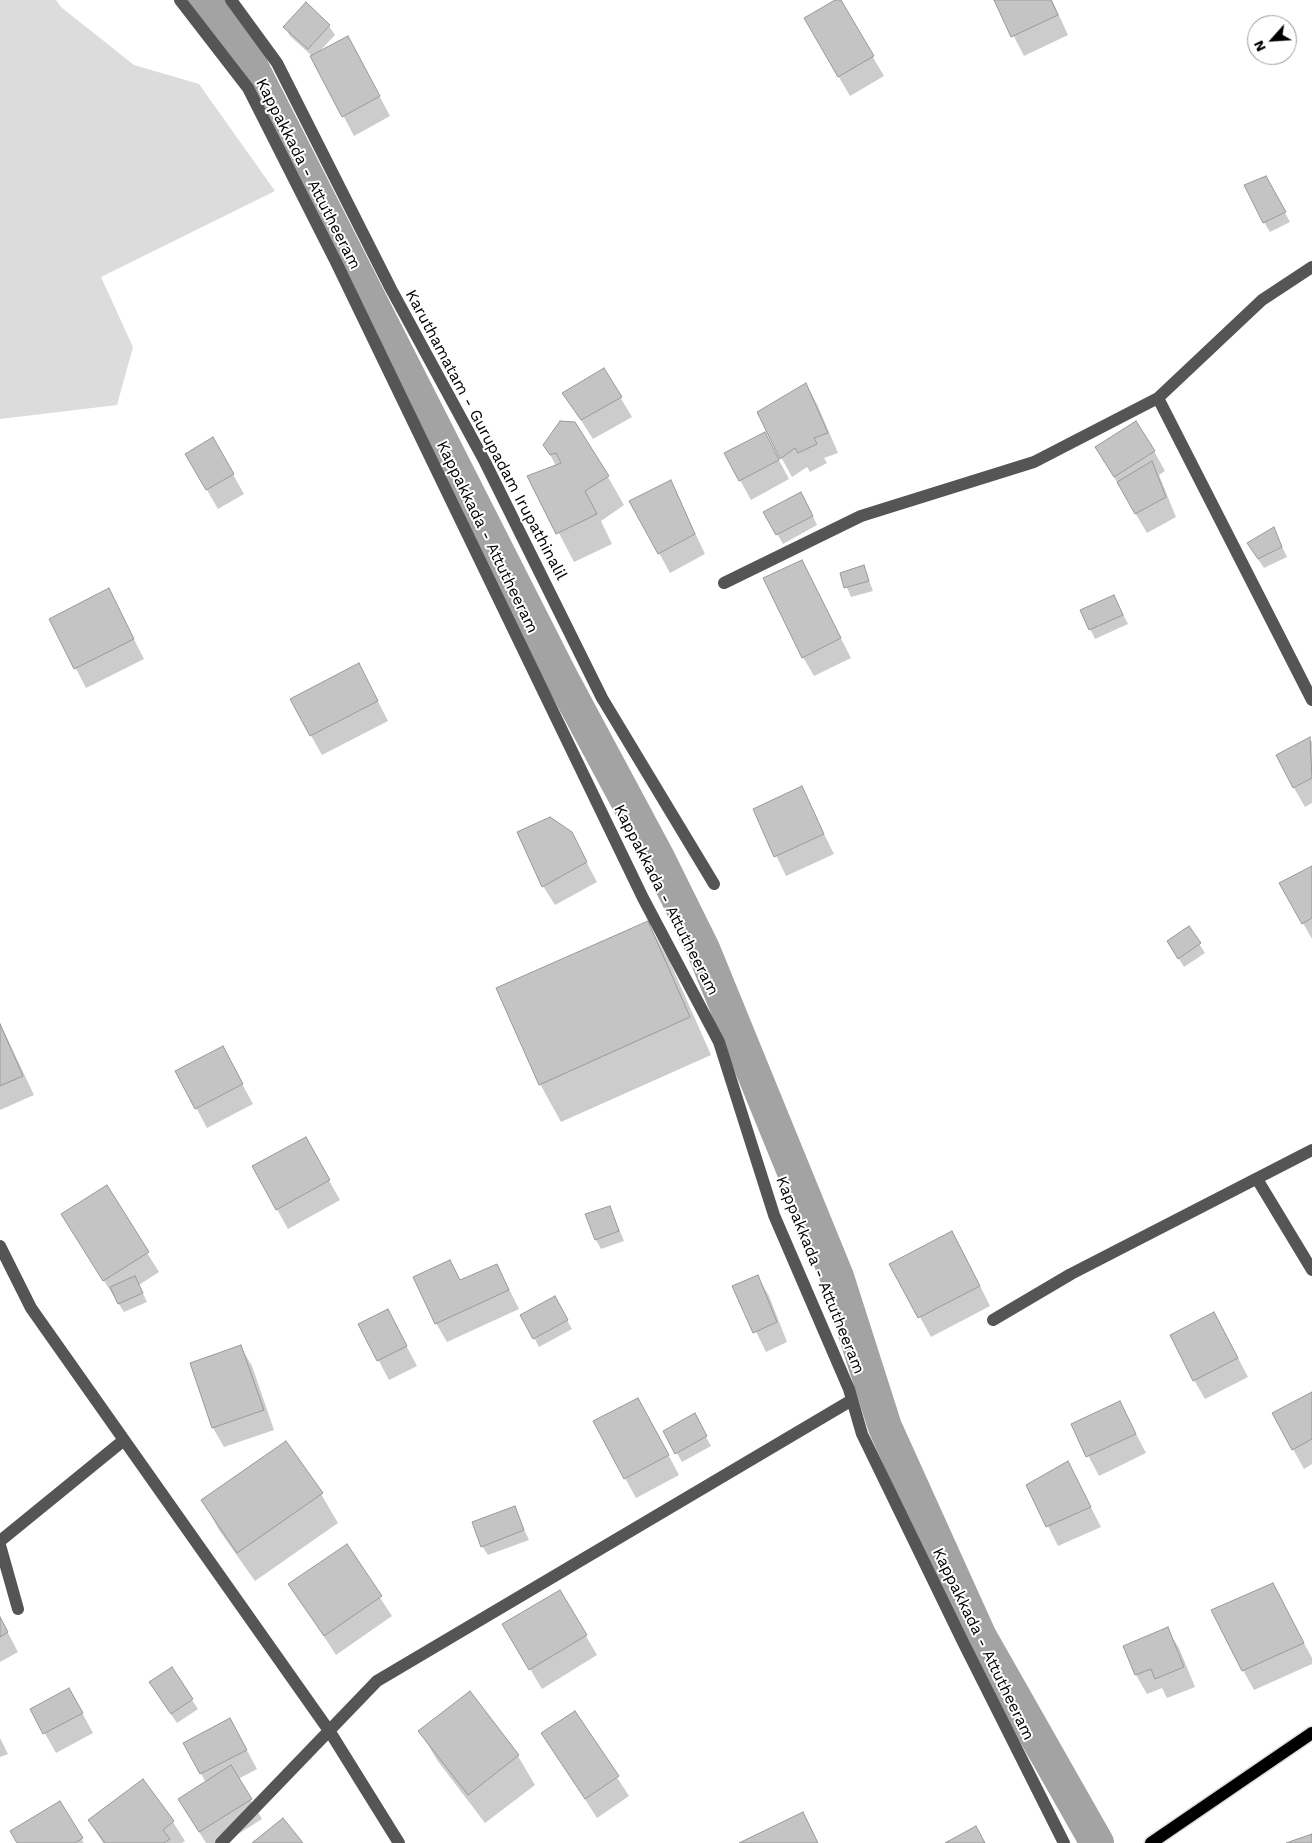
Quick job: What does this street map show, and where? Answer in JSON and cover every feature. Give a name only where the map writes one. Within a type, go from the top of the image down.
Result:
[{"type":"main road","points":[[1151,1843],[1312,1733]]},
{"type":"street","name":"Kappakkada - Attutheeram","points":[[180,0],[252,97],[336,262],[643,898],[720,1042],[774,1215],[852,1400],[866,1443],[1064,1843]]},
{"type":"street","name":"Karuthamatam - Gurupadam Irupathinalil","points":[[231,0],[277,63],[391,289],[486,462],[602,698],[714,884]]},
{"type":"street","points":[[724,583],[861,516],[1034,462],[1158,398],[1262,300],[1312,268]]},
{"type":"street","points":[[1158,398],[1312,700]]},
{"type":"street","points":[[994,1320],[1071,1274],[1312,1150]]},
{"type":"street","points":[[1257,1179],[1312,1270]]},
{"type":"street","points":[[0,1246],[31,1308],[330,1732],[399,1843]]},
{"type":"street","points":[[221,1843],[330,1732],[377,1681],[852,1400]]},
{"type":"street","points":[[0,1541],[124,1440]]},
{"type":"street","points":[[0,1545],[18,1608]]},
{"type":"shaded area","points":[[0,0],[56,0],[61,7],[134,65],[199,84],[275,191],[101,277],[133,347],[117,405],[0,419]]},
{"type":"building","points":[[835,0],[841,0],[874,56],[838,77],[804,18]]},
{"type":"building","points":[[994,0],[1051,0],[1058,15],[1011,37]]},
{"type":"building","points":[[306,2],[330,25],[308,49],[283,27]]},
{"type":"building","points":[[348,36],[380,96],[342,117],[310,56]]},
{"type":"building","points":[[1266,176],[1286,212],[1263,223],[1244,185]]},
{"type":"building","points":[[604,368],[622,397],[581,420],[562,393]]},
{"type":"building","points":[[806,383],[828,433],[814,438],[817,444],[798,453],[795,448],[780,459],[757,412]]},
{"type":"building","points":[[560,421],[575,422],[609,476],[585,491],[597,514],[556,534],[527,476],[561,463],[556,453],[550,455],[543,445]]},
{"type":"building","points":[[1136,421],[1155,451],[1114,477],[1095,447]]},
{"type":"building","points":[[765,432],[779,460],[739,481],[724,453]]},
{"type":"building","points":[[213,437],[234,474],[206,490],[185,454]]},
{"type":"building","points":[[1152,461],[1166,497],[1135,514],[1117,482]]},
{"type":"building","points":[[671,480],[695,534],[658,554],[629,501]]},
{"type":"building","points":[[801,492],[813,516],[776,535],[763,512]]},
{"type":"building","points":[[1274,527],[1282,547],[1258,559],[1247,543]]},
{"type":"building","points":[[802,560],[841,638],[802,658],[763,578]]},
{"type":"building","points":[[864,565],[869,581],[844,588],[840,573]]},
{"type":"building","points":[[109,588],[134,639],[74,669],[49,619]]},
{"type":"building","points":[[1114,595],[1123,615],[1089,630],[1080,610]]},
{"type":"building","points":[[359,663],[378,701],[310,736],[290,699]]},
{"type":"building","points":[[1310,737],[1312,778],[1293,788],[1276,755]]},
{"type":"building","points":[[802,786],[824,834],[774,857],[753,809]]},
{"type":"building","points":[[550,817],[572,832],[587,862],[542,887],[517,832]]},
{"type":"building","points":[[1312,866],[1312,918],[1302,924],[1279,883]]},
{"type":"building","points":[[648,921],[690,1017],[539,1085],[496,988]]},
{"type":"building","points":[[1189,926],[1201,943],[1178,959],[1167,941]]},
{"type":"building","points":[[0,1024],[23,1076],[0,1086]]},
{"type":"building","points":[[223,1046],[243,1084],[195,1109],[175,1071]]},
{"type":"building","points":[[306,1137],[330,1180],[276,1210],[252,1166]]},
{"type":"building","points":[[107,1185],[149,1252],[103,1281],[61,1214]]},
{"type":"building","points":[[610,1206],[619,1231],[595,1240],[585,1214]]},
{"type":"building","points":[[952,1231],[980,1286],[918,1318],[889,1264]]},
{"type":"building","points":[[450,1260],[460,1280],[497,1264],[509,1290],[435,1324],[413,1277]]},
{"type":"building","points":[[758,1275],[777,1322],[753,1333],[732,1286]]},
{"type":"building","points":[[135,1276],[143,1293],[118,1304],[110,1287]]},
{"type":"building","points":[[555,1296],[568,1320],[533,1339],[520,1315]]},
{"type":"building","points":[[388,1309],[407,1346],[377,1361],[358,1324]]},
{"type":"building","points":[[1214,1312],[1238,1358],[1193,1381],[1170,1335]]},
{"type":"building","points":[[241,1345],[264,1410],[212,1428],[190,1363]]},
{"type":"building","points":[[1312,1392],[1312,1439],[1292,1450],[1272,1413]]},
{"type":"building","points":[[638,1398],[669,1455],[624,1479],[593,1421]]},
{"type":"building","points":[[1120,1401],[1136,1434],[1086,1457],[1071,1424]]},
{"type":"building","points":[[695,1413],[707,1436],[675,1454],[663,1431]]},
{"type":"building","points":[[286,1441],[323,1493],[237,1553],[201,1500]]},
{"type":"building","points":[[1068,1461],[1091,1507],[1046,1527],[1026,1485]]},
{"type":"building","points":[[515,1506],[524,1530],[481,1547],[472,1522]]},
{"type":"building","points":[[347,1544],[382,1596],[324,1636],[288,1584]]},
{"type":"building","points":[[1273,1583],[1304,1643],[1242,1671],[1211,1610]]},
{"type":"building","points":[[560,1590],[587,1635],[529,1670],[502,1624]]},
{"type":"building","points":[[0,1617],[8,1632],[0,1637]]},
{"type":"building","points":[[1168,1627],[1184,1667],[1155,1679],[1151,1669],[1135,1675],[1123,1646]]},
{"type":"building","points":[[172,1667],[193,1699],[171,1714],[149,1682]]},
{"type":"building","points":[[69,1688],[83,1713],[43,1734],[30,1709]]},
{"type":"building","points":[[470,1691],[519,1755],[468,1795],[418,1731]]},
{"type":"building","points":[[575,1711],[619,1776],[585,1799],[541,1733]]},
{"type":"building","points":[[230,1718],[247,1750],[200,1774],[183,1743]]},
{"type":"building","points":[[231,1765],[252,1799],[199,1832],[178,1799]]},
{"type":"building","points":[[143,1779],[174,1821],[163,1830],[170,1839],[164,1843],[105,1843],[88,1820]]},
{"type":"building","points":[[60,1801],[83,1838],[75,1843],[17,1843],[10,1831]]},
{"type":"building","points":[[803,1812],[818,1843],[739,1843]]},
{"type":"building","points":[[283,1818],[303,1843],[252,1843]]},
{"type":"building","points":[[976,1826],[985,1843],[945,1843]]},
{"type":"building","points":[[1312,1834],[1312,1843],[1286,1843]]},
{"type":"waterway","points":[[205,0],[239,42],[561,677],[658,858],[703,949],[837,1277],[885,1427],[980,1637],[1097,1843]]}]
